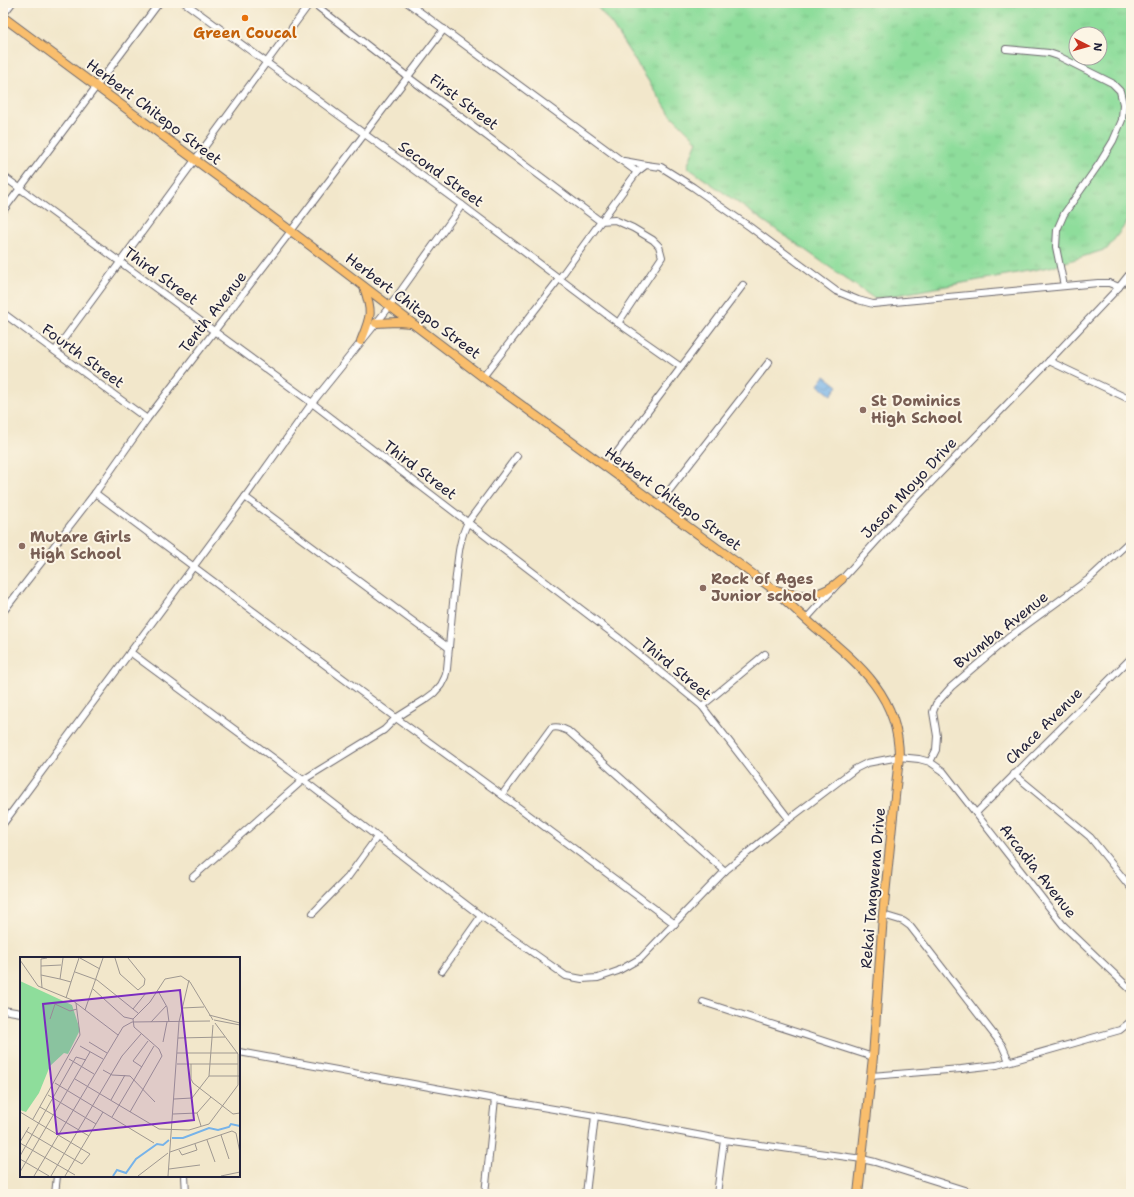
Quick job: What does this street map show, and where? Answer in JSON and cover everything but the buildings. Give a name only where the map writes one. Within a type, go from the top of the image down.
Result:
[{"type":"main road","name":"Herbert Chitepo Street","points":[[3,16],[291,231],[483,377],[773,589],[806,619]]},
{"type":"main road","points":[[361,342],[369,322],[370,314],[369,303],[364,286]]},
{"type":"main road","points":[[376,323],[412,323]]},
{"type":"main road","points":[[773,589],[794,595],[817,594],[834,587],[842,579]]},
{"type":"main road","name":"Rekai Tangwena Drive","points":[[806,619],[853,659],[867,674],[893,716],[899,743],[899,757],[883,915],[873,1057],[858,1194]]},
{"type":"street","points":[[3,16],[12,3]]},
{"type":"street","points":[[3,211],[159,3]]},
{"type":"street","name":"Second Street","points":[[186,3],[462,205],[618,323],[681,367]]},
{"type":"street","points":[[55,351],[312,3]]},
{"type":"street","name":"First Street","points":[[312,3],[600,221]]},
{"type":"street","points":[[408,3],[637,172]]},
{"type":"street","name":"Tenth Avenue","points":[[3,612],[95,493],[147,419],[444,29]]},
{"type":"street","points":[[1006,49],[1049,53],[1058,56],[1112,83],[1120,91],[1123,104],[1122,120],[1113,141],[1064,214],[1057,230],[1056,246],[1064,286]]},
{"type":"street","points":[[622,160],[661,167],[693,187],[750,227],[836,291],[873,304],[1064,286],[1109,283],[1119,287]]},
{"type":"street","points":[[483,377],[559,279],[637,172],[646,165]]},
{"type":"street","name":"Third Street","points":[[3,176],[312,403],[620,639],[702,706],[789,819]]},
{"type":"street","points":[[3,824],[245,497],[312,403],[390,306],[462,205]]},
{"type":"street","points":[[600,221],[615,220],[633,228],[653,240],[659,246],[662,257],[618,323]]},
{"type":"street","name":"Jason Moyo Drive","points":[[806,619],[910,504],[1049,361],[1119,287],[1131,272]]},
{"type":"street","points":[[606,467],[743,285]]},
{"type":"street","name":"Fourth Street","points":[[3,313],[147,419]]},
{"type":"street","points":[[1049,361],[1131,400]]},
{"type":"street","points":[[658,506],[769,362]]},
{"type":"street","points":[[193,878],[303,780],[384,730],[396,718],[426,699],[441,686],[448,669],[452,610],[462,532],[517,456]]},
{"type":"street","points":[[95,493],[674,924]]},
{"type":"street","points":[[245,497],[449,648]]},
{"type":"street","name":"Bvumba Avenue","points":[[930,762],[936,750],[937,736],[933,712],[936,704],[951,687],[1008,638],[1089,579],[1131,540]]},
{"type":"street","points":[[130,652],[303,780],[481,916],[566,976],[582,979],[598,978],[618,971],[640,958],[725,871],[789,819],[855,769],[867,763],[899,757],[919,759],[930,762]]},
{"type":"street","points":[[702,706],[765,654]]},
{"type":"street","name":"Chace Avenue","points":[[976,813],[1131,658]]},
{"type":"street","points":[[502,795],[551,728],[556,727],[568,730],[725,871]]},
{"type":"street","name":"Arcadia Avenue","points":[[930,762],[943,771],[1063,925],[1131,990]]},
{"type":"street","points":[[1014,774],[1090,838],[1131,888]]},
{"type":"street","points":[[313,914],[348,877],[377,837]]},
{"type":"street","points":[[883,915],[903,921],[910,926],[1002,1045],[1009,1061]]},
{"type":"street","points":[[442,971],[481,916]]},
{"type":"street","points":[[704,1002],[873,1057]]},
{"type":"street","points":[[3,1010],[20,1013]]},
{"type":"street","points":[[871,1076],[961,1069],[997,1064],[1120,1030],[1131,1021]]},
{"type":"street","points":[[240,1052],[724,1140],[862,1159],[975,1194]]},
{"type":"street","points":[[485,1194],[495,1099]]},
{"type":"street","points":[[586,1194],[595,1116]]},
{"type":"street","points":[[717,1194],[724,1140]]},
{"type":"street","points":[[55,1194],[57,1177]]},
{"type":"street","points":[[185,1177],[186,1194]]},
{"type":"green space","points":[[592,3],[1131,3],[1131,217],[1107,249],[1050,267],[875,299],[687,167],[697,141],[670,114],[612,25]]},
{"type":"water","points":[[825,376],[838,386],[831,395],[818,385]]},
{"type":"place","name":"Green Coucal","points":[[245,18]]},
{"type":"place","name":"St Dominics High School","points":[[863,410]]},
{"type":"place","name":"Mutare Girls High School","points":[[22,546]]},
{"type":"place","name":"Rock of Ages Junior school","points":[[703,588]]}]
